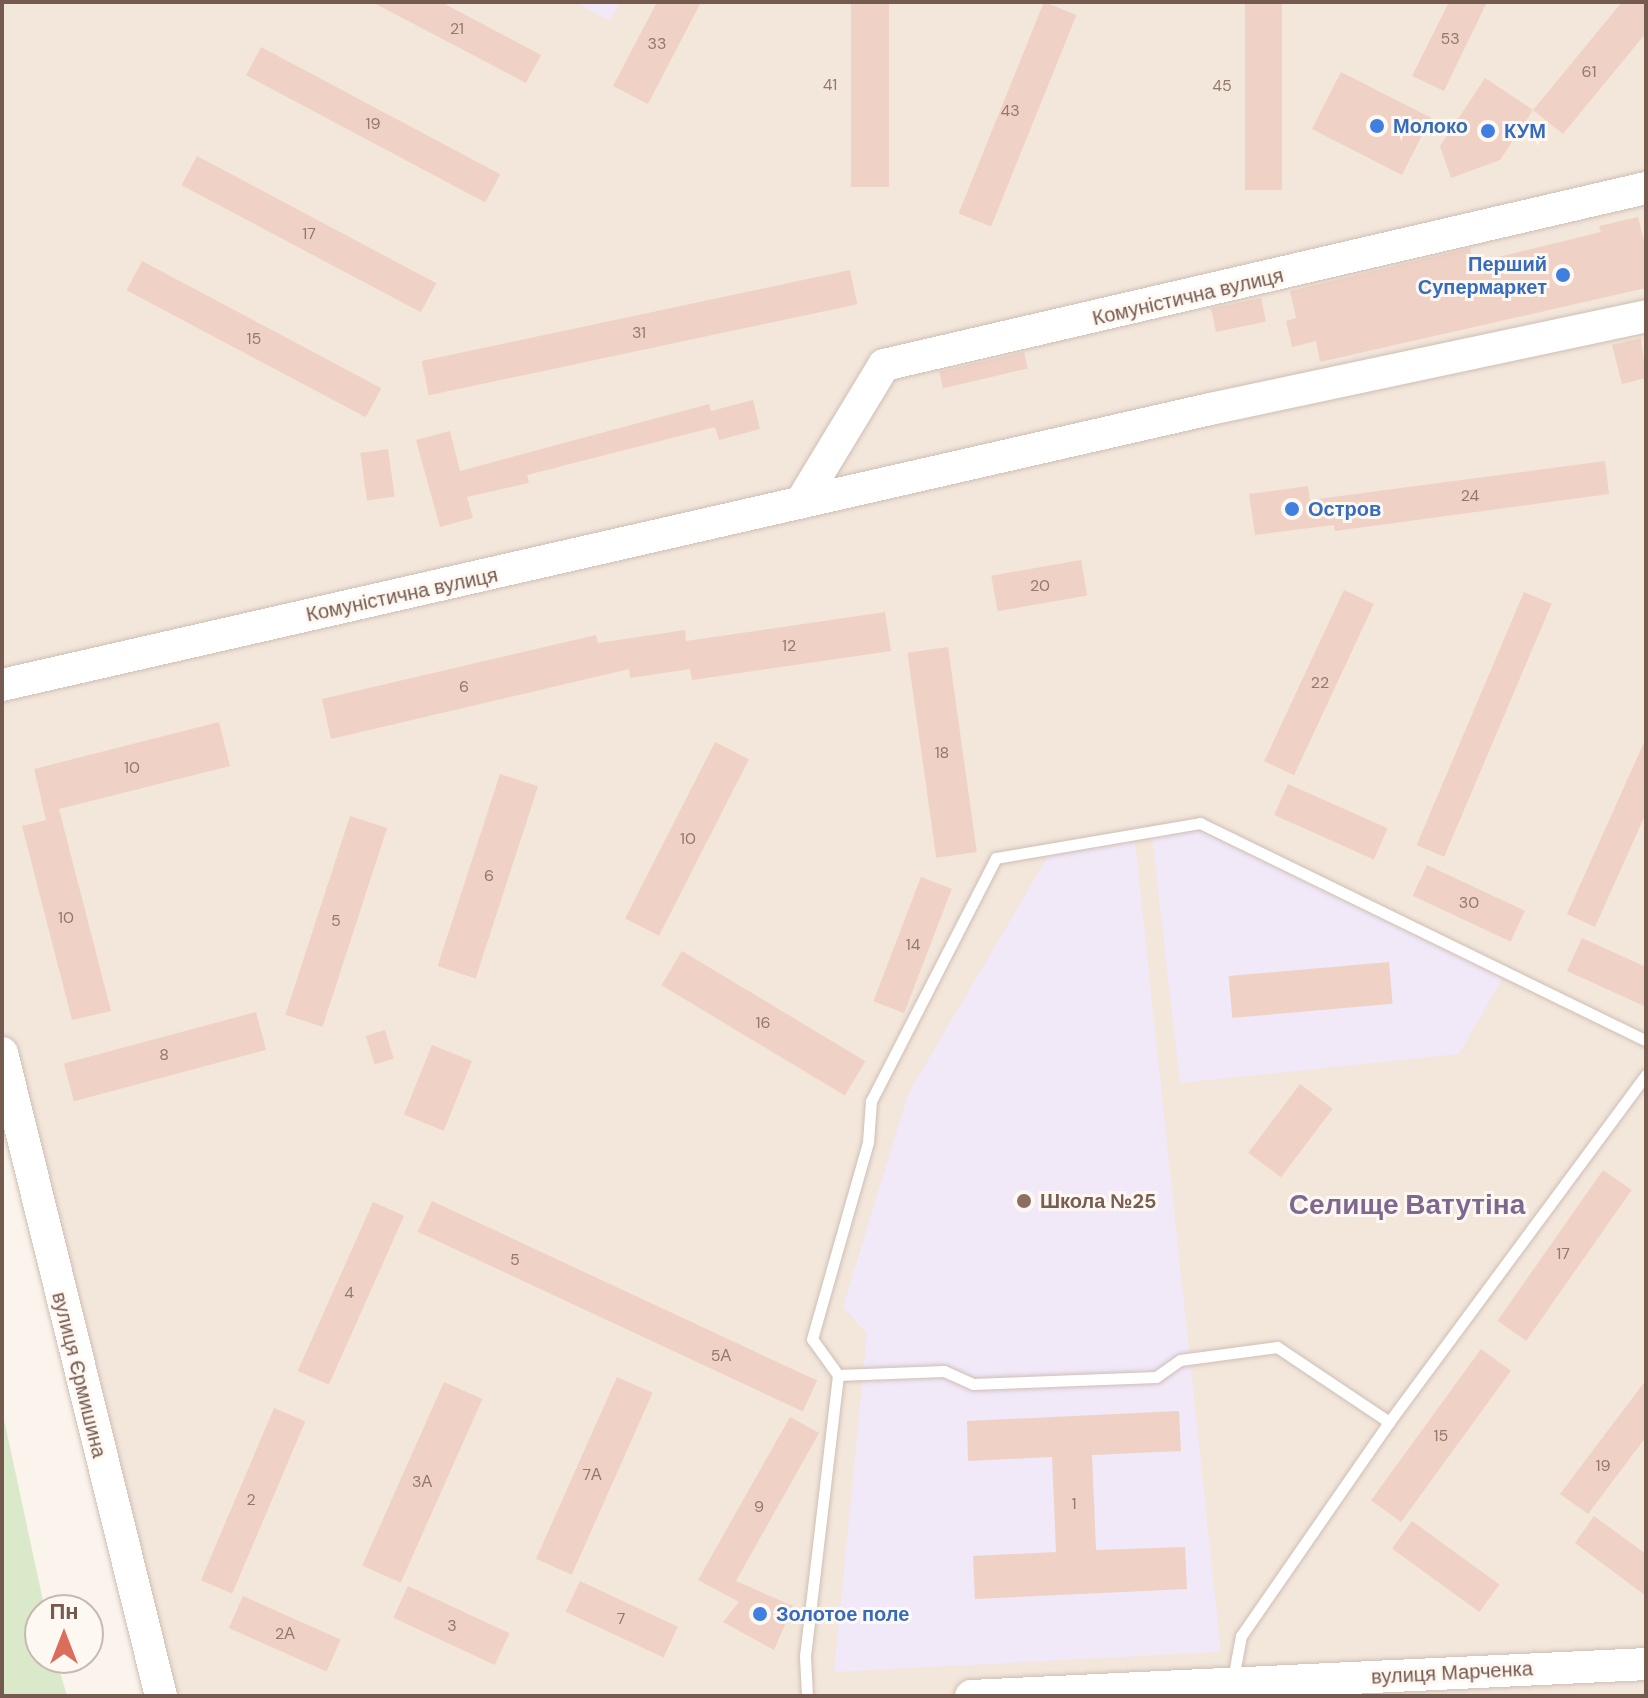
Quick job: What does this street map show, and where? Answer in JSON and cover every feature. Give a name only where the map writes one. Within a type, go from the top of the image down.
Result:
[{"type":"street","name":"Комуністична вулиця","points":[[801,502],[884,365],[1646,188]]},
{"type":"street","name":"Комуністична вулиця","points":[[2,685],[801,502],[1646,316]]},
{"type":"street","name":"вулиця Єрмишина","points":[[2,1053],[161,1696]]},
{"type":"street","name":"вулиця Марченка","points":[[971,1696],[1646,1664]]},
{"type":"lane","points":[[807,1696],[805,1656],[838,1375],[812,1339],[868,1142],[871,1101],[996,858],[1200,823],[1646,1041]]},
{"type":"lane","points":[[1232,1683],[1241,1636],[1389,1422],[1646,1075]]},
{"type":"lane","points":[[838,1375],[944,1371],[973,1384],[1156,1377],[1180,1360],[1277,1347],[1389,1422]]},
{"type":"shaded area","points":[[2,2],[1646,2],[1646,1696],[163,1696],[2,1032]]},
{"type":"shaded area","points":[[575,2],[620,2],[610,21]]},
{"type":"shaded area","points":[[1199,830],[1503,977],[1459,1054],[1180,1083],[1152,837]]},
{"type":"shaded area","name":"Школа №25","points":[[1135,841],[1221,1652],[834,1672],[867,1333],[843,1307],[908,1094],[1051,851]]},
{"type":"green space","points":[[2,1410],[42,1594],[24,1594],[24,1674],[61,1674],[67,1696],[2,1696]]},
{"type":"building","points":[[372,2],[441,2],[541,55],[526,83]]},
{"type":"building","points":[[657,2],[701,2],[648,104],[613,86]]},
{"type":"building","points":[[851,2],[889,2],[889,187],[851,187]]},
{"type":"building","points":[[1044,2],[1076,15],[991,227],[959,213]]},
{"type":"building","points":[[1245,2],[1282,2],[1282,190],[1245,190]]},
{"type":"building","points":[[1449,2],[1487,2],[1444,91],[1412,76]]},
{"type":"building","points":[[1622,2],[1646,2],[1646,33],[1563,134],[1533,110]]},
{"type":"building","points":[[261,47],[500,174],[485,202],[246,75]]},
{"type":"building","name":"Молоко","points":[[1341,72],[1431,118],[1402,175],[1312,129]]},
{"type":"building","name":"КУМ","points":[[1485,78],[1533,110],[1500,160],[1451,178],[1440,146]]},
{"type":"building","points":[[197,156],[436,283],[421,312],[182,185]]},
{"type":"building","points":[[1638,217],[1646,249],[1646,288],[1320,362],[1316,341],[1292,347],[1286,321],[1296,318],[1290,291],[1470,248],[1473,263],[1601,232],[1599,226]]},
{"type":"building","points":[[142,261],[381,388],[366,417],[127,290]]},
{"type":"building","points":[[850,270],[857,304],[429,395],[422,361]]},
{"type":"building","points":[[1261,298],[1266,321],[1216,332],[1211,309]]},
{"type":"building","points":[[1641,338],[1646,378],[1622,384],[1612,345]]},
{"type":"building","points":[[1024,352],[1028,369],[943,388],[939,372]]},
{"type":"building","points":[[753,400],[760,429],[719,440],[715,427],[527,475],[529,483],[467,497],[473,518],[440,527],[416,440],[450,431],[460,471],[709,404],[711,411]]},
{"type":"building","points":[[388,449],[395,497],[367,500],[360,453]]},
{"type":"building","points":[[1605,461],[1609,494],[1335,531],[1334,525],[1255,535],[1249,494],[1308,486],[1310,500]]},
{"type":"building","points":[[1081,560],[1087,595],[998,611],[991,576]]},
{"type":"building","points":[[1344,590],[1374,604],[1294,775],[1264,761]]},
{"type":"building","points":[[1524,592],[1552,604],[1444,857],[1417,845]]},
{"type":"building","points":[[885,612],[891,651],[692,680],[690,669],[630,678],[629,669],[331,739],[322,699],[596,635],[598,643],[685,630],[686,641]]},
{"type":"building","points":[[948,647],[977,852],[936,858],[907,653]]},
{"type":"building","points":[[219,722],[230,766],[59,809],[111,1011],[72,1020],[22,826],[46,820],[34,769]]},
{"type":"building","points":[[1646,738],[1646,813],[1595,927],[1567,914]]},
{"type":"building","points":[[715,742],[749,759],[659,936],[625,918]]},
{"type":"building","points":[[500,774],[538,786],[476,978],[438,966]]},
{"type":"building","points":[[1288,784],[1388,828],[1374,859],[1274,815]]},
{"type":"building","points":[[350,816],[387,828],[323,1027],[285,1015]]},
{"type":"building","points":[[1427,865],[1525,911],[1511,941],[1413,896]]},
{"type":"building","points":[[921,877],[952,889],[904,1013],[873,1001]]},
{"type":"building","points":[[1582,938],[1646,967],[1646,1007],[1567,971]]},
{"type":"building","points":[[682,951],[865,1061],[845,1096],[661,985]]},
{"type":"building","points":[[1389,962],[1393,1004],[1232,1018],[1229,976]]},
{"type":"building","points":[[256,1012],[266,1050],[74,1101],[64,1064]]},
{"type":"building","points":[[385,1030],[394,1059],[375,1065],[366,1036]]},
{"type":"building","points":[[432,1045],[472,1061],[444,1131],[404,1115]]},
{"type":"building","points":[[1300,1084],[1333,1109],[1281,1177],[1248,1153]]},
{"type":"building","points":[[1603,1170],[1632,1190],[1526,1341],[1497,1321]]},
{"type":"building","points":[[432,1201],[817,1381],[803,1411],[418,1232]]},
{"type":"building","points":[[373,1202],[404,1216],[329,1385],[298,1371]]},
{"type":"building","points":[[1481,1349],[1511,1371],[1401,1522],[1371,1500]]},
{"type":"building","points":[[617,1377],[653,1393],[572,1575],[536,1559]]},
{"type":"building","points":[[1646,1380],[1646,1437],[1588,1514],[1560,1494]]},
{"type":"building","points":[[444,1382],[482,1399],[401,1583],[362,1566]]},
{"type":"building","points":[[274,1408],[305,1421],[232,1593],[201,1580]]},
{"type":"building","points":[[1179,1411],[1181,1451],[1092,1455],[1096,1550],[1185,1547],[1187,1589],[975,1599],[973,1556],[1056,1552],[1052,1457],[968,1461],[967,1421]]},
{"type":"building","points":[[790,1417],[819,1433],[736,1581],[793,1606],[774,1650],[723,1622],[739,1602],[698,1580]]},
{"type":"building","points":[[1594,1516],[1646,1554],[1646,1596],[1575,1543]]},
{"type":"building","points":[[1412,1521],[1499,1584],[1479,1612],[1392,1549]]},
{"type":"building","points":[[580,1581],[678,1627],[664,1657],[566,1612]]},
{"type":"building","points":[[408,1586],[510,1633],[495,1665],[393,1618]]},
{"type":"building","points":[[243,1596],[341,1640],[327,1671],[229,1628]]},
{"type":"place","name":"Молоко","points":[[1377,126]]},
{"type":"place","name":"КУМ","points":[[1488,131]]},
{"type":"place","name":"Перший Супермаркет","points":[[1563,275]]},
{"type":"place","name":"Остров","points":[[1292,509]]},
{"type":"place","name":"Школа №25","points":[[1024,1201]]},
{"type":"place","name":"Золотое поле","points":[[760,1614]]},
{"type":"district","name":"Селище Ватутіна","points":[[1407,1205]]}]
